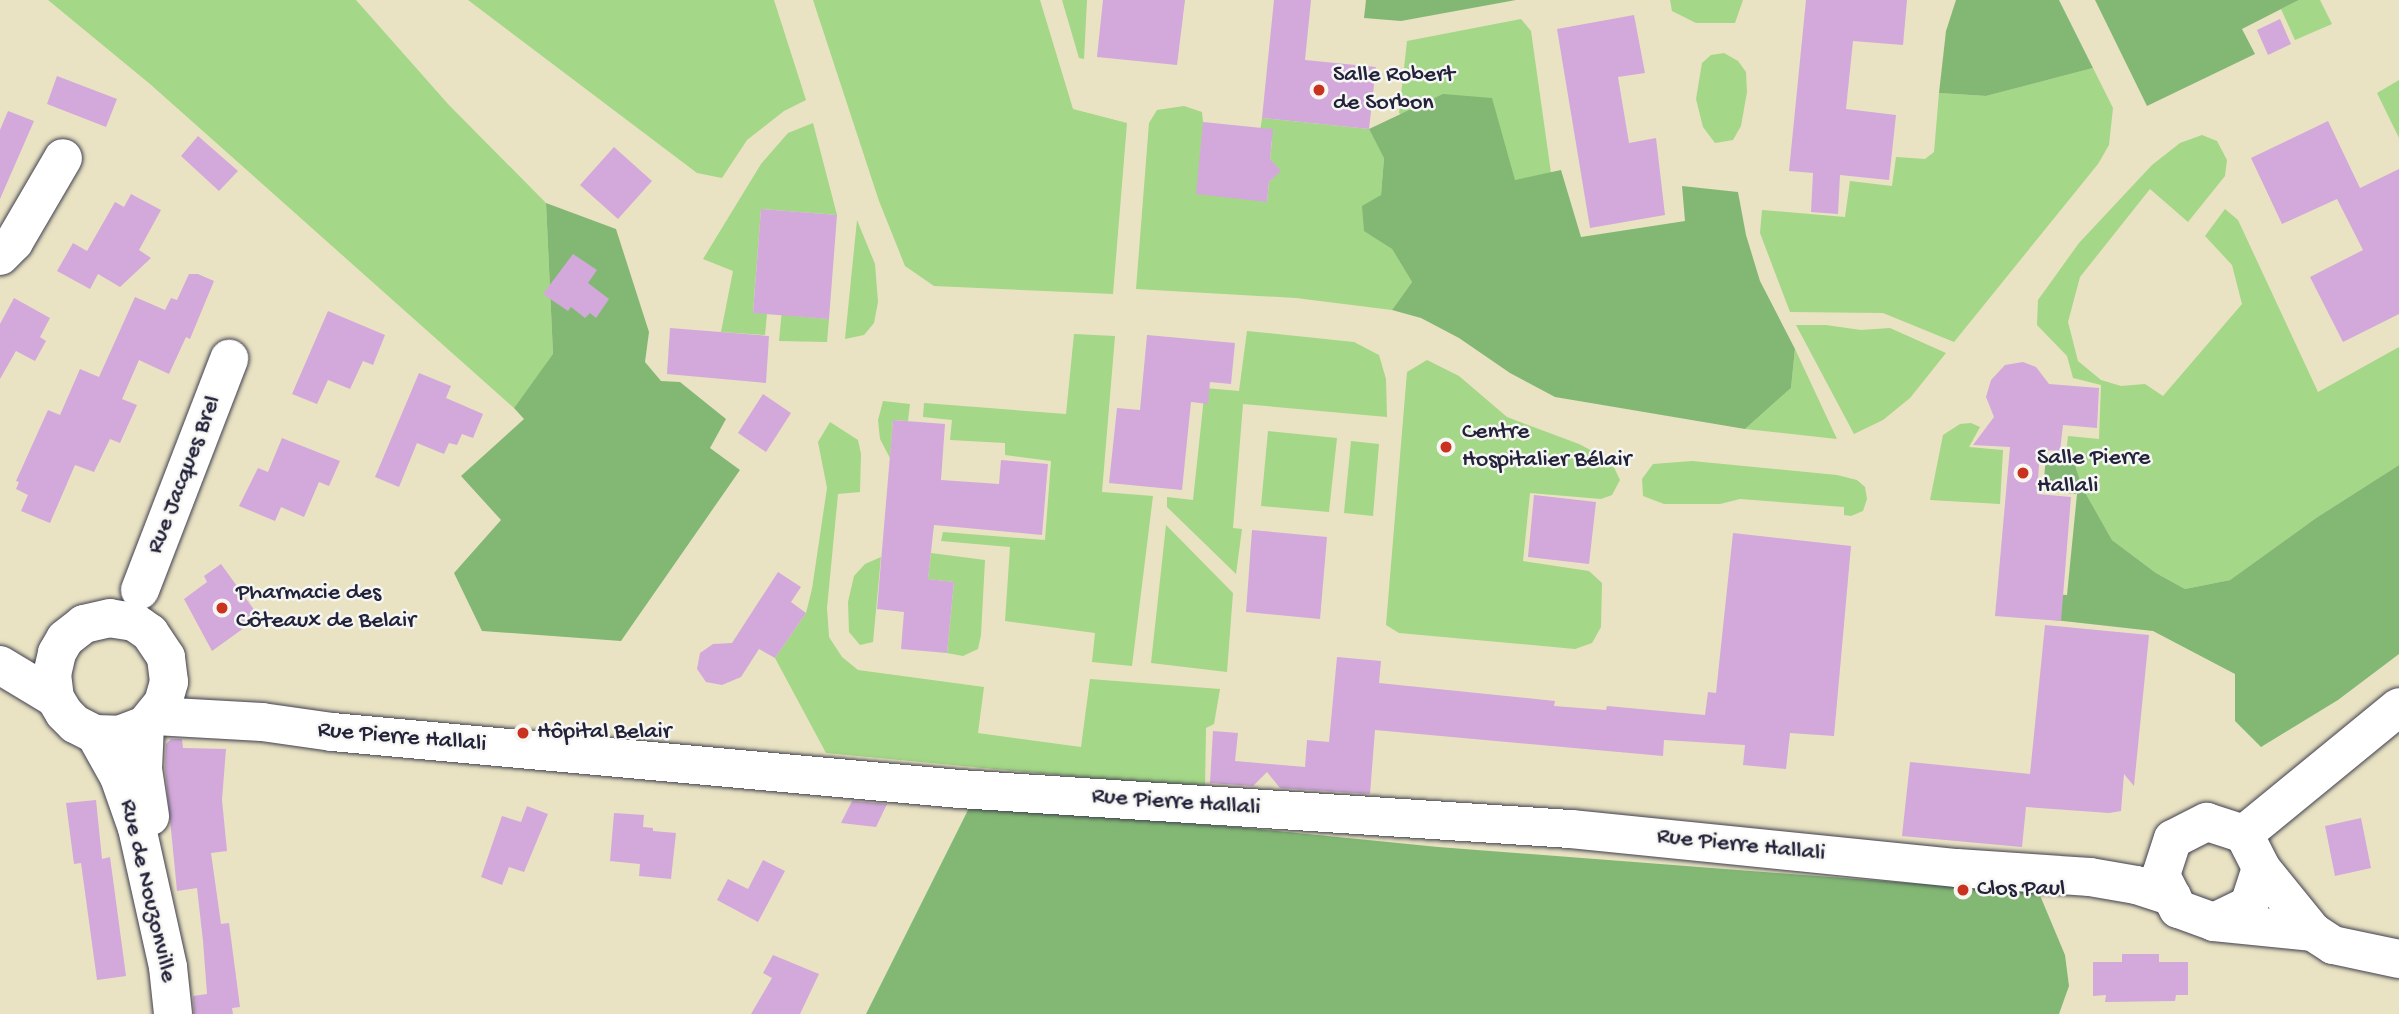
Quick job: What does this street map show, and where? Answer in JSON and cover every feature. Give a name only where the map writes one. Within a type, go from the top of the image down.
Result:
[{"type":"street","points":[[0,256],[14,242],[63,158]]},
{"type":"street","name":"Rue Jacques Brel","points":[[141,590],[229,359]]},
{"type":"street","points":[[95,734],[119,735],[150,720],[163,703],[169,682],[166,657],[150,633],[141,590],[124,599],[100,620]]},
{"type":"street","points":[[0,653],[26,655],[60,646],[84,624],[100,620],[122,619],[150,633]]},
{"type":"street","points":[[55,698],[52,674],[60,646]]},
{"type":"street","name":"Rue de Nouzonville","points":[[0,665],[55,698],[75,724],[95,734],[119,777],[137,828],[168,967],[173,1014]]},
{"type":"street","name":"Rue Pierre Hallali","points":[[167,669],[180,684],[202,697],[262,722]]},
{"type":"street","points":[[2244,834],[2399,707]]},
{"type":"street","points":[[150,720],[143,769],[166,912],[168,967]]},
{"type":"street","name":"Rue Pierre Hallali","points":[[150,720],[262,722],[332,733],[960,789],[1570,829],[1957,868],[2090,877],[2136,885],[2172,897]]},
{"type":"street","points":[[2313,932],[2214,922],[2178,909],[2161,875],[2174,839],[2207,822],[2244,834],[2260,869],[2313,932],[2333,944],[2399,959]]},
{"type":"street","name":"Rue Pierre Hallali","points":[[2090,877],[2140,864],[2174,839]]},
{"type":"street","points":[[2214,922],[2249,905],[2260,869]]},
{"type":"green space","points":[[48,0],[356,0],[448,104],[546,203],[553,355],[514,408],[150,84]]},
{"type":"green space","points":[[468,0],[774,0],[806,100],[784,111],[747,140],[722,178],[697,173]]},
{"type":"green space","points":[[813,0],[1040,0],[1073,109],[1127,123],[1113,294],[934,286],[905,266],[879,201]]},
{"type":"green space","points":[[1062,0],[1087,0],[1084,59],[1079,58]]},
{"type":"green space","points":[[1366,0],[1516,0],[1401,21],[1364,18]]},
{"type":"green space","points":[[1670,0],[1743,0],[1735,23],[1696,23],[1672,11]]},
{"type":"green space","points":[[1956,0],[2059,0],[2093,68],[1986,96],[1939,93],[1946,31]]},
{"type":"green space","points":[[2095,0],[2299,0],[2242,29],[2255,54],[2147,106]]},
{"type":"green space","points":[[2299,0],[2320,0],[2332,24],[2295,40],[2281,9]]},
{"type":"green space","points":[[1521,19],[1531,31],[1551,173],[1515,180],[1399,113],[1407,41]]},
{"type":"green space","points":[[1724,53],[1738,61],[1746,72],[1747,92],[1741,126],[1733,140],[1715,143],[1703,127],[1696,99],[1702,63],[1711,55]]},
{"type":"green space","points":[[2093,68],[2113,108],[2109,145],[2098,164],[1954,342],[1883,313],[1790,312],[1760,233],[1762,210],[1845,217],[1850,181],[1892,186],[1896,157],[1925,159],[1934,152],[1939,93],[1986,96]]},
{"type":"green space","points":[[2399,80],[2399,138],[2377,93]]},
{"type":"green space","points":[[1443,94],[1492,98],[1515,180],[1561,170],[1581,237],[1685,221],[1682,186],[1738,192],[1746,235],[1760,281],[1795,349],[1791,388],[1745,429],[1555,397],[1510,373],[1459,338],[1421,318],[1392,310],[1412,282],[1392,249],[1364,231],[1362,206],[1381,195],[1384,158],[1369,129]]},
{"type":"green space","points":[[1184,106],[1202,112],[1203,122],[1267,202],[1269,182],[1280,171],[1270,159],[1272,141],[1259,139],[1262,118],[1369,129],[1384,157],[1381,196],[1364,230],[1392,249],[1412,282],[1392,310],[1296,298],[1136,289],[1149,123],[1157,110]]},
{"type":"green space","points":[[813,123],[837,215],[761,209],[753,312],[767,314],[765,335],[721,332],[733,271],[703,259],[761,164],[788,133]]},
{"type":"green space","points":[[2202,135],[2217,141],[2227,160],[2225,176],[2188,222],[2150,189],[2080,277],[2068,322],[2078,361],[2101,380],[2121,386],[2145,384],[2163,396],[2242,304],[2232,265],[2205,236],[2225,209],[2238,220],[2318,392],[2399,347],[2399,465],[2316,518],[2230,580],[2185,589],[2156,573],[2112,540],[2082,487],[2072,455],[2066,455],[2068,436],[2099,439],[2101,385],[2073,378],[2067,356],[2037,325],[2038,300],[2079,243],[2152,165],[2180,143]]},
{"type":"green space","points":[[546,203],[616,229],[649,332],[645,362],[661,381],[680,382],[726,419],[710,448],[740,470],[621,641],[482,631],[454,573],[501,520],[461,476],[524,419],[514,408],[553,354]]},
{"type":"green space","points":[[857,220],[875,264],[878,302],[874,323],[864,335],[845,339]]},
{"type":"green space","points":[[782,310],[795,316],[829,319],[827,342],[779,341]]},
{"type":"green space","points":[[1796,325],[1826,325],[1861,330],[1890,328],[1946,353],[1910,398],[1883,420],[1854,434]]},
{"type":"green space","points":[[1247,331],[1354,342],[1379,355],[1386,379],[1387,417],[1243,404],[1233,528],[1242,529],[1236,574],[1167,507],[1167,497],[1193,500],[1205,388],[1239,391]]},
{"type":"green space","points":[[1074,334],[1115,336],[1102,492],[1153,496],[1132,666],[1092,662],[1095,633],[1005,621],[1010,547],[941,541],[943,532],[1045,540],[1051,461],[1005,455],[1005,443],[950,440],[952,420],[923,417],[924,403],[1066,414]]},
{"type":"green space","points":[[1795,349],[1837,439],[1745,429],[1791,388]]},
{"type":"green space","points":[[1427,360],[1459,376],[1507,417],[1579,444],[1611,461],[1620,480],[1612,495],[1601,499],[1530,493],[1523,561],[1589,571],[1602,583],[1601,627],[1592,643],[1575,649],[1399,633],[1386,625],[1407,372]]},
{"type":"green space","points":[[883,401],[910,404],[908,421],[893,420],[890,458],[880,439],[878,420]]},
{"type":"green space","points":[[830,422],[858,440],[861,454],[860,492],[838,494],[827,608],[829,637],[842,657],[858,670],[984,687],[978,733],[1081,747],[1090,679],[1220,689],[1214,724],[1206,728],[1205,789],[826,753],[775,658],[806,613],[812,589],[827,488],[818,442]]},
{"type":"green space","points":[[1971,423],[1980,427],[1969,447],[2003,450],[2000,504],[1930,500],[1943,435],[1960,424]]},
{"type":"green space","points":[[1268,431],[1337,438],[1329,512],[1261,506]]},
{"type":"green space","points":[[1351,441],[1379,444],[1373,516],[1344,513]]},
{"type":"green space","points":[[2046,455],[2072,455],[2082,487],[2112,540],[2156,573],[2185,589],[2230,580],[2316,518],[2399,465],[2399,654],[2338,700],[2261,747],[2235,721],[2235,674],[2153,631],[2045,619],[2048,594],[2067,595],[2077,494],[2043,491]]},
{"type":"green space","points":[[1692,461],[1837,475],[1857,480],[1865,487],[1867,499],[1863,511],[1851,516],[1844,515],[1844,507],[1740,499],[1720,504],[1664,504],[1643,496],[1642,479],[1653,464]]},
{"type":"green space","points":[[1166,525],[1233,593],[1227,672],[1151,663]]},
{"type":"green space","points":[[931,553],[985,560],[978,649],[963,656],[947,653],[954,582],[928,579]]},
{"type":"green space","points":[[881,557],[873,642],[860,645],[849,632],[848,602],[854,576],[865,564]]},
{"type":"green space","points":[[970,806],[1237,827],[1438,847],[2039,893],[2065,955],[2069,986],[2059,1014],[866,1014]]},
{"type":"building","points":[[1103,0],[1185,0],[1177,65],[1097,57]]},
{"type":"building","name":"Salle Robert de Sorbon","points":[[1274,0],[1311,0],[1305,60],[1376,67],[1369,129],[1262,118]]},
{"type":"building","points":[[1806,0],[1907,0],[1903,45],[1853,41],[1846,109],[1896,115],[1889,180],[1840,175],[1838,214],[1811,212],[1813,173],[1789,171]]},
{"type":"building","points":[[1634,15],[1645,73],[1618,77],[1629,143],[1656,138],[1665,215],[1590,228],[1557,29]]},
{"type":"building","points":[[2280,19],[2291,44],[2268,55],[2257,30]]},
{"type":"building","points":[[57,76],[117,99],[106,127],[47,104]]},
{"type":"building","points":[[8,111],[34,121],[0,199],[0,130]]},
{"type":"building","points":[[2328,121],[2360,188],[2399,169],[2399,314],[2343,342],[2310,277],[2363,250],[2337,199],[2282,224],[2251,158]]},
{"type":"building","points":[[1203,122],[1273,129],[1270,159],[1281,171],[1269,182],[1267,202],[1196,194]]},
{"type":"building","points":[[198,136],[238,171],[219,191],[181,156]]},
{"type":"building","points":[[614,147],[652,181],[618,219],[580,185]]},
{"type":"building","points":[[131,194],[161,210],[139,250],[151,258],[120,287],[98,274],[90,289],[57,271],[73,243],[87,251],[115,202],[124,207]]},
{"type":"building","points":[[761,209],[837,215],[829,319],[753,313]]},
{"type":"building","points":[[573,254],[597,270],[588,283],[609,299],[596,318],[590,313],[585,318],[571,307],[568,311],[543,294]]},
{"type":"building","points":[[189,274],[198,274],[214,281],[190,339],[186,337],[169,374],[139,360],[122,399],[137,405],[120,443],[110,439],[94,472],[75,465],[50,523],[21,511],[28,495],[16,489],[19,482],[16,481],[48,410],[60,415],[80,369],[99,377],[135,297],[165,310],[171,298],[177,300]]},
{"type":"building","points":[[14,298],[50,318],[40,337],[46,341],[35,361],[16,351],[0,379],[0,324]]},
{"type":"building","points":[[328,311],[385,335],[373,365],[363,361],[350,389],[328,380],[317,404],[292,394]]},
{"type":"building","points":[[670,328],[769,336],[766,383],[667,374]]},
{"type":"building","points":[[1147,335],[1235,343],[1231,384],[1210,382],[1208,404],[1191,402],[1182,490],[1109,483],[1117,408],[1140,410]]},
{"type":"building","name":"Salle Pierre Hallali","points":[[2023,362],[2036,367],[2049,384],[2099,388],[2097,428],[2063,425],[2060,451],[2040,450],[2037,494],[2071,497],[2061,621],[1995,616],[2010,447],[1973,445],[1994,417],[1986,397],[1991,380],[2005,365]]},
{"type":"building","points":[[419,373],[451,386],[446,398],[483,414],[473,438],[462,434],[457,445],[449,443],[444,454],[417,443],[399,487],[375,477]]},
{"type":"building","points":[[763,394],[791,413],[766,452],[738,433]]},
{"type":"building","points":[[893,420],[945,424],[941,480],[999,484],[1001,460],[1048,464],[1042,535],[934,525],[928,579],[954,582],[947,653],[901,649],[904,612],[877,609]]},
{"type":"building","points":[[282,438],[340,461],[329,486],[319,482],[304,517],[281,507],[275,521],[239,506],[258,468],[268,472]]},
{"type":"building","points":[[1534,495],[1596,502],[1589,564],[1528,557]]},
{"type":"building","points":[[1252,530],[1327,537],[1320,619],[1246,612]]},
{"type":"building","points":[[1733,533],[1851,546],[1834,736],[1790,733],[1786,769],[1743,765],[1745,745],[1664,740],[1663,756],[1375,730],[1370,794],[1280,788],[1267,772],[1253,786],[1210,783],[1213,731],[1238,733],[1235,761],[1305,767],[1307,740],[1329,742],[1337,657],[1381,661],[1379,683],[1555,701],[1554,706],[1606,710],[1607,706],[1705,715],[1708,692],[1716,693]]},
{"type":"building","name":"Pharmacie des Côteaux de Belair","points":[[221,564],[255,611],[255,620],[212,651],[184,599],[207,582],[204,576]]},
{"type":"building","points":[[778,572],[801,587],[791,602],[806,613],[775,658],[759,649],[741,677],[722,685],[706,682],[697,669],[700,653],[713,644],[732,643]]},
{"type":"building","points":[[2045,625],[2149,635],[2134,786],[2124,774],[2121,811],[2109,813],[2026,807],[2022,847],[1902,836],[1910,762],[2030,774]]},
{"type":"building","points":[[171,739],[182,739],[183,748],[226,749],[222,800],[227,851],[211,853],[221,924],[229,923],[240,1007],[232,1008],[233,1014],[194,1014],[193,996],[207,994],[203,941],[197,888],[177,891],[165,768],[166,744]]},
{"type":"building","points":[[96,800],[102,859],[110,857],[126,976],[97,980],[81,863],[74,864],[66,803]]},
{"type":"building","points":[[852,801],[887,804],[876,827],[841,823]]},
{"type":"building","points":[[527,806],[548,814],[524,872],[509,867],[502,885],[481,877],[502,816],[521,822]]},
{"type":"building","points":[[614,813],[644,815],[643,827],[653,828],[653,831],[676,833],[671,879],[639,876],[640,864],[610,861]]},
{"type":"building","points":[[2361,818],[2371,868],[2335,876],[2325,826]]},
{"type":"building","points":[[763,860],[785,871],[758,922],[717,900],[728,879],[748,889]]},
{"type":"building","points":[[2122,954],[2159,954],[2159,962],[2188,962],[2188,995],[2176,995],[2175,1001],[2105,1002],[2106,995],[2093,996],[2093,962],[2122,962]]},
{"type":"building","points":[[773,955],[819,974],[800,1014],[751,1014],[772,978],[763,973]]},
{"type":"place","name":"Salle Robert de Sorbon","points":[[1319,90]]},
{"type":"place","name":"Centre Hospitalier Bélair","points":[[1446,447]]},
{"type":"place","name":"Salle Pierre Hallali","points":[[2023,473]]},
{"type":"place","name":"Pharmacie des Côteaux de Belair","points":[[222,608]]},
{"type":"place","name":"Hôpital Belair","points":[[523,733]]},
{"type":"place","name":"Clos Paul","points":[[1963,890]]}]
